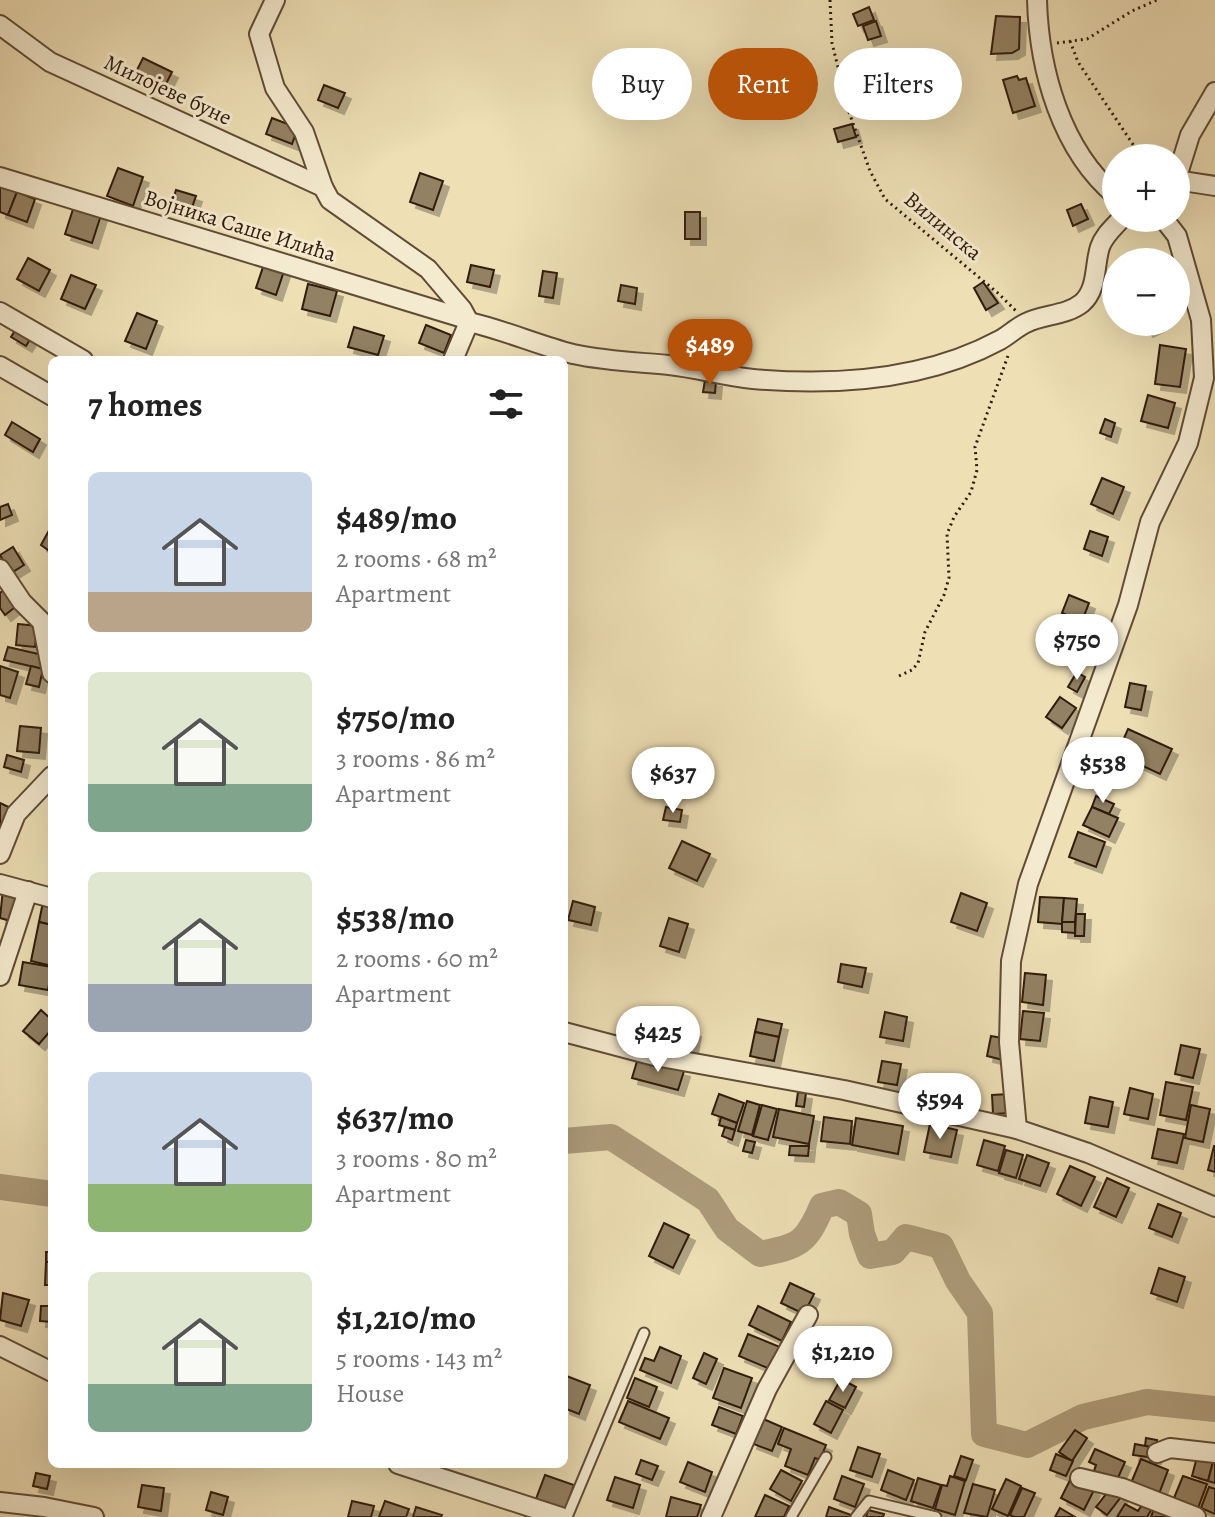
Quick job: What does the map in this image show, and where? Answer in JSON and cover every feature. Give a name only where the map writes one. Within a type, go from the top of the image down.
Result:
[{"type":"street","name":"Милојеве буне","points":[[275,0],[259,34],[275,88],[304,132],[330,200],[428,269],[466,317]]},
{"type":"street","points":[[1037,0],[1042,45],[1055,105],[1079,155],[1102,183]]},
{"type":"street","name":"Милојеве буне","points":[[0,25],[50,62],[323,187]]},
{"type":"street","points":[[1187,144],[1215,92]]},
{"type":"street","name":"Војника Саше Илића","points":[[0,177],[466,317],[546,346],[601,360],[670,365],[716,374],[796,382],[869,378],[913,371],[1001,340],[1021,326],[1080,305],[1089,296],[1100,246],[1111,232]]},
{"type":"street","points":[[1190,182],[1215,186]]},
{"type":"street","points":[[1017,1129],[1009,1042],[1011,961],[1028,884],[1128,605],[1150,522],[1188,443],[1204,378],[1201,320],[1174,232]]},
{"type":"street","points":[[0,312],[76,356]]},
{"type":"street","points":[[454,356],[466,317]]},
{"type":"street","points":[[0,366],[48,394]]},
{"type":"street","points":[[0,569],[22,602],[42,622],[48,653]]},
{"type":"street","points":[[0,854],[16,814],[48,780]]},
{"type":"street","points":[[0,884],[48,897]]},
{"type":"street","points":[[0,976],[28,891]]},
{"type":"street","points":[[568,1033],[655,1056],[844,1090],[1017,1129],[1088,1153],[1215,1207]]},
{"type":"street","points":[[711,1517],[767,1389],[808,1315]]},
{"type":"street","points":[[0,1346],[48,1370]]},
{"type":"street","points":[[1157,1453],[1170,1448],[1215,1453]]},
{"type":"street","points":[[410,1468],[561,1517]]},
{"type":"street","points":[[1080,1478],[1122,1488],[1196,1517]]},
{"type":"street","points":[[0,1502],[94,1517]]},
{"type":"lane","points":[[567,1517],[644,1333]]},
{"type":"lane","points":[[791,1517],[826,1457]]},
{"type":"lane","points":[[856,1517],[869,1501],[936,1517]]},
{"type":"path","name":"Вилинска","points":[[830,0],[832,43],[849,112],[870,171],[885,199],[999,294],[1021,326]]},
{"type":"path","points":[[1042,45],[1087,39],[1132,11],[1157,0]]},
{"type":"path","points":[[1070,41],[1078,62],[1133,144]]},
{"type":"path","points":[[899,676],[918,663],[925,632],[944,595],[949,578],[947,534],[971,492],[977,470],[975,447],[993,392],[1021,326]]},
{"type":"building","points":[[869,7],[874,20],[858,26],[853,14]]},
{"type":"building","points":[[996,16],[1020,17],[1019,49],[1012,53],[991,54]]},
{"type":"building","points":[[876,21],[881,36],[868,40],[863,26]]},
{"type":"building","points":[[143,58],[172,72],[164,88],[135,74]]},
{"type":"building","points":[[1017,76],[1019,80],[1026,78],[1035,106],[1013,113],[1003,80]]},
{"type":"building","points":[[324,85],[345,93],[338,108],[318,100]]},
{"type":"building","points":[[272,118],[298,128],[292,144],[266,134]]},
{"type":"building","points":[[852,124],[856,137],[838,142],[834,129]]},
{"type":"building","points":[[118,168],[143,177],[133,206],[107,196]]},
{"type":"building","points":[[420,173],[443,181],[433,210],[410,202]]},
{"type":"building","points":[[0,179],[19,186],[8,215],[0,212]]},
{"type":"building","points":[[176,190],[196,196],[189,216],[170,209]]},
{"type":"building","points":[[17,192],[35,199],[27,222],[8,215]]},
{"type":"building","points":[[75,203],[102,212],[92,243],[65,234]]},
{"type":"building","points":[[1081,204],[1088,219],[1073,226],[1067,210]]},
{"type":"building","points":[[685,212],[700,212],[700,239],[685,239]]},
{"type":"building","points":[[28,258],[50,270],[39,291],[17,279]]},
{"type":"building","points":[[265,261],[285,268],[276,295],[256,288]]},
{"type":"building","points":[[471,265],[494,270],[490,287],[467,282]]},
{"type":"building","points":[[543,271],[557,273],[553,298],[539,296]]},
{"type":"building","points":[[71,275],[96,285],[85,309],[61,299]]},
{"type":"building","points":[[983,282],[998,303],[986,310],[974,288]]},
{"type":"building","points":[[308,284],[337,291],[330,316],[302,309]]},
{"type":"building","points":[[621,285],[637,288],[635,304],[618,301]]},
{"type":"building","points":[[137,313],[157,321],[146,349],[125,341]]},
{"type":"building","points":[[19,324],[34,333],[26,346],[11,337]]},
{"type":"building","points":[[426,325],[451,335],[444,353],[419,343]]},
{"type":"building","points":[[354,327],[384,336],[378,355],[348,347]]},
{"type":"building","points":[[1160,345],[1186,349],[1180,387],[1155,384]]},
{"type":"building","points":[[705,380],[716,381],[715,393],[703,392]]},
{"type":"building","points":[[1148,395],[1175,403],[1168,428],[1141,421]]},
{"type":"building","points":[[1105,419],[1115,423],[1111,437],[1100,433]]},
{"type":"building","points":[[12,422],[40,439],[33,452],[5,435]]},
{"type":"building","points":[[1102,478],[1124,487],[1113,514],[1091,504]]},
{"type":"building","points":[[8,504],[12,515],[0,520],[0,507]]},
{"type":"building","points":[[1090,531],[1108,537],[1102,556],[1084,549]]},
{"type":"building","points":[[48,532],[48,550],[41,545]]},
{"type":"building","points":[[13,547],[24,565],[11,573],[0,555]]},
{"type":"building","points":[[6,588],[19,604],[5,615],[0,608],[0,593]]},
{"type":"building","points":[[1069,595],[1089,603],[1082,621],[1062,613]]},
{"type":"building","points":[[18,624],[38,626],[35,647],[16,645]]},
{"type":"building","points":[[8,647],[47,656],[43,669],[4,660]]},
{"type":"building","points":[[0,666],[18,672],[10,698],[0,695]]},
{"type":"building","points":[[31,666],[43,669],[39,687],[26,684]]},
{"type":"building","points":[[1077,672],[1085,677],[1077,692],[1068,687]]},
{"type":"building","points":[[1130,683],[1146,686],[1141,710],[1125,707]]},
{"type":"building","points":[[1060,697],[1076,708],[1062,728],[1046,717]]},
{"type":"building","points":[[20,726],[41,728],[39,753],[17,751]]},
{"type":"building","points":[[1128,729],[1172,749],[1160,774],[1117,754]]},
{"type":"building","points":[[7,755],[24,760],[21,772],[4,767]]},
{"type":"building","points":[[1096,796],[1114,804],[1109,814],[1092,807]]},
{"type":"building","points":[[0,803],[15,810],[0,840]]},
{"type":"building","points":[[666,807],[682,810],[680,822],[663,820]]},
{"type":"building","points":[[1092,807],[1118,818],[1109,837],[1083,825]]},
{"type":"building","points":[[1078,832],[1105,842],[1096,867],[1069,857]]},
{"type":"building","points":[[682,841],[710,854],[697,881],[669,868]]},
{"type":"building","points":[[3,889],[25,895],[17,923],[0,918]]},
{"type":"building","points":[[961,893],[987,903],[977,931],[951,922]]},
{"type":"building","points":[[1040,897],[1064,898],[1062,924],[1038,922]]},
{"type":"building","points":[[1064,898],[1077,899],[1075,922],[1062,922]]},
{"type":"building","points":[[573,901],[595,907],[591,925],[568,920]]},
{"type":"building","points":[[43,902],[48,903],[48,924],[39,922]]},
{"type":"building","points":[[1076,914],[1085,914],[1084,936],[1075,936]]},
{"type":"building","points":[[669,918],[688,924],[679,952],[660,946]]},
{"type":"building","points":[[39,922],[48,924],[48,965],[31,961]]},
{"type":"building","points":[[1062,922],[1075,922],[1075,933],[1062,932]]},
{"type":"building","points":[[23,962],[48,966],[48,990],[19,985]]},
{"type":"building","points":[[841,964],[866,968],[862,987],[838,982]]},
{"type":"building","points":[[1025,973],[1046,975],[1043,1005],[1022,1002]]},
{"type":"building","points":[[41,1010],[48,1016],[48,1034],[39,1044],[23,1031]]},
{"type":"building","points":[[1023,1011],[1044,1013],[1040,1041],[1020,1039]]},
{"type":"building","points":[[655,1012],[673,1016],[667,1041],[649,1037]]},
{"type":"building","points":[[885,1012],[907,1017],[903,1041],[880,1037]]},
{"type":"building","points":[[758,1019],[782,1024],[779,1037],[755,1032]]},
{"type":"building","points":[[671,1028],[695,1031],[692,1048],[669,1045]]},
{"type":"building","points":[[755,1032],[779,1037],[774,1061],[750,1056]]},
{"type":"building","points":[[991,1036],[1008,1039],[1003,1060],[987,1056]]},
{"type":"building","points":[[1181,1045],[1200,1049],[1193,1078],[1175,1074]]},
{"type":"building","points":[[638,1058],[684,1071],[678,1090],[632,1078]]},
{"type":"building","points":[[882,1061],[901,1064],[897,1085],[878,1082]]},
{"type":"building","points":[[1166,1082],[1193,1087],[1186,1120],[1160,1115]]},
{"type":"building","points":[[1130,1088],[1153,1094],[1148,1119],[1124,1114]]},
{"type":"building","points":[[798,1092],[806,1093],[804,1107],[796,1106]]},
{"type":"building","points":[[719,1094],[744,1103],[737,1123],[712,1114]]},
{"type":"building","points":[[1009,1094],[1010,1113],[993,1114],[992,1095]]},
{"type":"building","points":[[1090,1097],[1113,1102],[1108,1127],[1085,1123]]},
{"type":"building","points":[[747,1101],[760,1105],[752,1135],[738,1131]]},
{"type":"building","points":[[762,1105],[777,1109],[768,1140],[753,1136]]},
{"type":"building","points":[[1191,1105],[1210,1109],[1203,1142],[1185,1138]]},
{"type":"building","points":[[779,1109],[814,1116],[809,1144],[773,1137]]},
{"type":"building","points":[[721,1117],[737,1123],[735,1130],[719,1125]]},
{"type":"building","points":[[824,1117],[852,1121],[850,1144],[821,1141]]},
{"type":"building","points":[[856,1118],[903,1126],[898,1154],[852,1145]]},
{"type":"building","points":[[930,1124],[957,1130],[951,1157],[924,1152]]},
{"type":"building","points":[[725,1127],[735,1130],[732,1140],[722,1136]]},
{"type":"building","points":[[1158,1129],[1184,1134],[1177,1163],[1152,1158]]},
{"type":"building","points":[[746,1140],[755,1142],[752,1153],[743,1151]]},
{"type":"building","points":[[984,1140],[1005,1146],[998,1171],[977,1165]]},
{"type":"building","points":[[790,1146],[809,1146],[808,1156],[789,1155]]},
{"type":"building","points":[[1215,1146],[1215,1172],[1208,1170]]},
{"type":"building","points":[[1006,1150],[1023,1155],[1016,1178],[999,1173]]},
{"type":"building","points":[[1027,1155],[1049,1163],[1040,1186],[1019,1179]]},
{"type":"building","points":[[1070,1166],[1095,1177],[1081,1206],[1057,1194]]},
{"type":"building","points":[[1107,1178],[1129,1188],[1116,1217],[1094,1207]]},
{"type":"building","points":[[1158,1204],[1181,1213],[1172,1237],[1149,1228]]},
{"type":"building","points":[[664,1223],[689,1235],[673,1268],[649,1256]]},
{"type":"building","points":[[46,1262],[48,1262],[48,1285],[45,1285]]},
{"type":"building","points":[[1159,1268],[1185,1277],[1177,1302],[1151,1293]]},
{"type":"building","points":[[790,1283],[814,1294],[804,1314],[781,1303]]},
{"type":"building","points":[[3,1293],[29,1300],[21,1326],[0,1320]]},
{"type":"building","points":[[41,1306],[48,1306],[48,1322],[40,1321]]},
{"type":"building","points":[[758,1306],[791,1322],[782,1341],[749,1325]]},
{"type":"building","points":[[748,1334],[780,1347],[770,1369],[739,1356]]},
{"type":"building","points":[[660,1347],[681,1356],[671,1383],[640,1370],[645,1358],[654,1361]]},
{"type":"building","points":[[704,1353],[717,1359],[706,1384],[693,1378]]},
{"type":"building","points":[[724,1368],[752,1378],[741,1408],[713,1398]]},
{"type":"building","points":[[568,1377],[590,1385],[579,1414],[568,1410]]},
{"type":"building","points":[[635,1378],[657,1387],[649,1407],[627,1398]]},
{"type":"building","points":[[841,1379],[856,1387],[845,1408],[829,1400]]},
{"type":"building","points":[[628,1401],[669,1418],[660,1439],[619,1422]]},
{"type":"building","points":[[826,1401],[843,1410],[831,1433],[814,1424]]},
{"type":"building","points":[[719,1407],[743,1416],[736,1434],[712,1425]]},
{"type":"building","points":[[761,1418],[782,1427],[772,1451],[751,1443]]},
{"type":"building","points":[[784,1428],[826,1445],[820,1460],[815,1458],[808,1475],[785,1466],[791,1449],[778,1444]]},
{"type":"building","points":[[1075,1430],[1087,1438],[1072,1461],[1059,1452]]},
{"type":"building","points":[[1146,1438],[1157,1440],[1156,1448],[1145,1446]]},
{"type":"building","points":[[1135,1444],[1156,1448],[1155,1458],[1133,1455]]},
{"type":"building","points":[[858,1447],[880,1454],[872,1477],[850,1470]]},
{"type":"building","points":[[1095,1449],[1125,1462],[1117,1480],[1094,1471],[1096,1465],[1089,1462]]},
{"type":"building","points":[[1198,1453],[1214,1458],[1208,1481],[1192,1476]]},
{"type":"building","points":[[1056,1454],[1073,1461],[1066,1476],[1050,1470]]},
{"type":"building","points":[[961,1456],[973,1460],[966,1480],[954,1476]]},
{"type":"building","points":[[1215,1458],[1215,1483],[1208,1481]]},
{"type":"building","points":[[1141,1459],[1168,1470],[1159,1494],[1131,1483]]},
{"type":"building","points":[[641,1460],[658,1466],[652,1480],[636,1474]]},
{"type":"building","points":[[688,1462],[712,1472],[705,1492],[680,1482]]},
{"type":"building","points":[[781,1470],[802,1481],[791,1501],[770,1489]]},
{"type":"building","points":[[888,1470],[914,1480],[906,1500],[881,1490]]},
{"type":"building","points":[[36,1473],[50,1476],[47,1489],[33,1486]]},
{"type":"building","points":[[545,1475],[574,1485],[565,1510],[536,1499]]},
{"type":"building","points":[[842,1476],[864,1484],[855,1507],[834,1499]]},
{"type":"building","points":[[950,1476],[965,1481],[955,1515],[935,1509],[942,1485],[947,1486]]},
{"type":"building","points":[[1183,1476],[1207,1484],[1198,1508],[1174,1498]]},
{"type":"building","points":[[615,1477],[640,1485],[633,1508],[607,1500]]},
{"type":"building","points":[[918,1478],[941,1485],[933,1508],[911,1501]]},
{"type":"building","points":[[1071,1478],[1094,1490],[1084,1510],[1061,1498]]},
{"type":"building","points":[[1006,1479],[1021,1486],[1008,1516],[992,1509]]},
{"type":"building","points":[[973,1484],[995,1490],[987,1517],[964,1513]]},
{"type":"building","points":[[142,1485],[164,1488],[161,1511],[138,1507]]},
{"type":"building","points":[[1209,1487],[1215,1489],[1215,1514],[1201,1508]]},
{"type":"building","points":[[1022,1488],[1035,1493],[1024,1517],[1014,1517],[1010,1515]]},
{"type":"building","points":[[1110,1489],[1121,1497],[1107,1515],[1096,1507]]},
{"type":"building","points":[[211,1492],[228,1497],[223,1515],[206,1510]]},
{"type":"building","points":[[765,1495],[789,1506],[784,1517],[755,1517]]},
{"type":"building","points":[[671,1497],[701,1505],[697,1517],[666,1517]]},
{"type":"building","points":[[1145,1500],[1154,1505],[1147,1517],[1117,1517],[1125,1504],[1138,1511]]},
{"type":"building","points":[[352,1501],[374,1506],[371,1517],[348,1517]]},
{"type":"building","points":[[385,1501],[409,1509],[406,1517],[379,1517]]},
{"type":"building","points":[[1156,1503],[1180,1517],[1151,1517]]},
{"type":"building","points":[[416,1507],[442,1515],[413,1517]]},
{"type":"building","points":[[829,1507],[851,1515],[851,1517],[826,1517]]},
{"type":"building","points":[[1060,1508],[1075,1517],[1055,1517]]},
{"type":"building","points":[[868,1510],[884,1514],[883,1517],[866,1517]]},
{"type":"waterway","points":[[568,1141],[611,1137],[708,1200],[727,1229],[760,1254],[800,1241],[806,1236],[822,1206],[839,1202],[859,1214],[870,1256],[893,1252],[906,1237],[941,1246],[958,1281],[980,1313],[984,1434],[1027,1445],[1083,1417],[1147,1402],[1215,1409]]},
{"type":"waterway","points":[[0,1187],[48,1193]]}]
